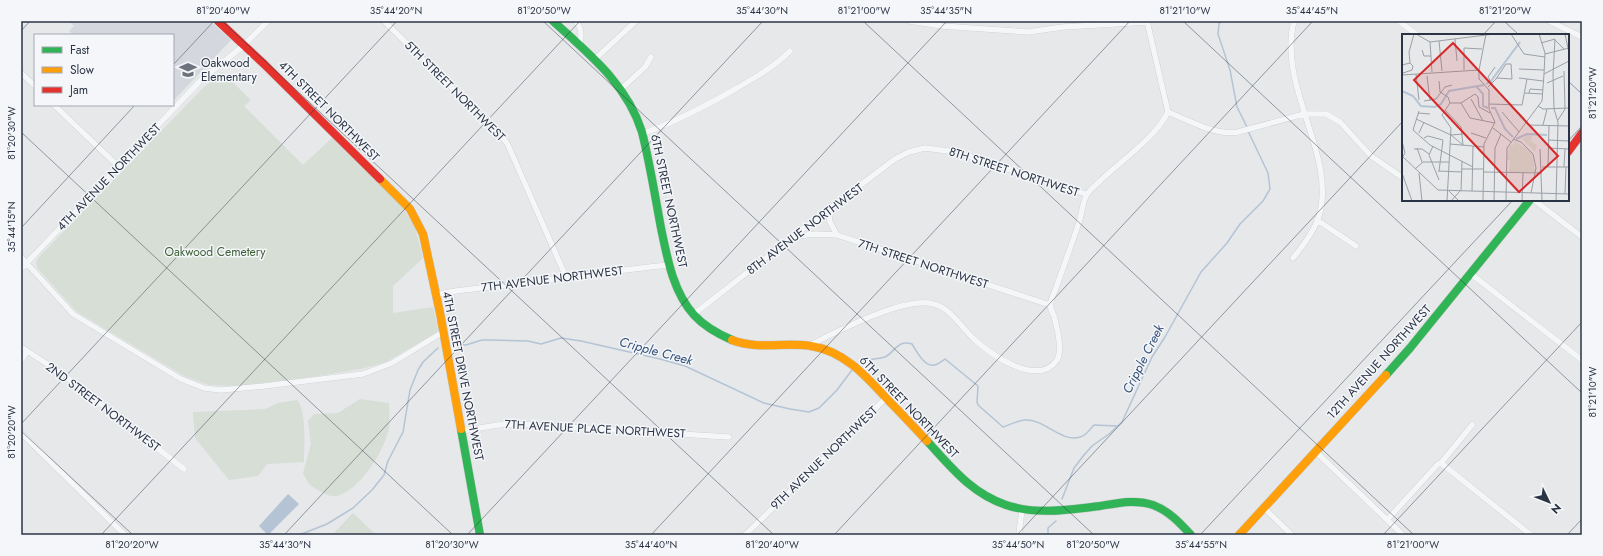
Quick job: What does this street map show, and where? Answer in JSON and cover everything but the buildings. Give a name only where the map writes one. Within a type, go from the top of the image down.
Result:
[{"type":"main road","name":"4TH STREET NORTHWEST","points":[[218,21],[410,209],[418,222]]},
{"type":"main road","name":"6TH STREET NORTHWEST","points":[[553,21],[622,89],[635,112],[642,134],[670,265],[679,292],[694,314],[716,332],[740,342],[764,346],[808,346],[829,351],[845,359],[863,373],[965,482],[990,498],[1009,506],[1045,511],[1136,501],[1156,506],[1166,511],[1191,535]]},
{"type":"main road","points":[[1569,151],[1582,133]]},
{"type":"main road","name":"12TH AVENUE NORTHWEST","points":[[1239,535],[1410,348],[1529,201]]},
{"type":"main road","name":"4TH STREET DRIVE NORTHWEST","points":[[418,222],[423,234],[436,295],[480,535]]},
{"type":"street","name":"4TH AVENUE NORTHWEST","points":[[21,269],[201,80],[243,46],[268,21]]},
{"type":"street","name":"5TH STREET NORTHWEST","points":[[384,21],[503,138],[508,145],[566,277]]},
{"type":"street","points":[[575,21],[582,35],[580,47]]},
{"type":"street","points":[[594,60],[636,21]]},
{"type":"street","points":[[808,346],[835,332],[885,312],[920,303],[939,305],[947,310],[981,346],[1000,358],[1025,370],[1039,371],[1052,365],[1057,360],[1059,348],[1058,330],[1050,305],[1080,219],[1086,194],[1158,128],[1168,112],[1147,22],[1063,27],[1028,32],[942,26],[909,21]]},
{"type":"street","points":[[1293,258],[1308,238],[1317,220],[1321,198],[1321,175],[1292,66],[1291,44],[1294,21]]},
{"type":"street","points":[[1399,21],[1416,34]]},
{"type":"street","points":[[1549,21],[1582,37]]},
{"type":"street","points":[[642,134],[667,125],[702,108],[770,69],[790,52]]},
{"type":"street","points":[[622,89],[644,67],[651,57]]},
{"type":"street","points":[[21,73],[34,85]]},
{"type":"street","points":[[55,106],[119,167]]},
{"type":"street","points":[[1168,112],[1218,132],[1228,133],[1238,132],[1304,114],[1326,114],[1335,118],[1371,156],[1402,177]]},
{"type":"street","name":"8TH STREET NORTHWEST","points":[[918,149],[938,149],[963,154],[1086,194]]},
{"type":"street","name":"8TH AVENUE NORTHWEST","points":[[694,314],[895,159],[903,154],[918,149]]},
{"type":"street","points":[[1535,201],[1582,237]]},
{"type":"street","points":[[828,210],[830,222],[837,235]]},
{"type":"street","points":[[1317,220],[1356,246]]},
{"type":"street","name":"7TH STREET NORTHWEST","points":[[794,237],[816,234],[837,235],[1050,305]]},
{"type":"street","points":[[21,257],[66,307],[78,317],[181,379],[204,388],[221,390],[249,388],[363,374],[386,366],[443,332]]},
{"type":"street","name":"7TH AVENUE NORTHWEST","points":[[436,295],[465,289],[493,287],[670,265]]},
{"type":"street","points":[[1471,274],[1582,360]]},
{"type":"street","name":"2ND STREET NORTHWEST","points":[[21,347],[60,373],[184,469]]},
{"type":"street","points":[[21,360],[27,352]]},
{"type":"street","name":"9TH AVENUE NORTHWEST","points":[[745,535],[886,398]]},
{"type":"street","name":"7TH AVENUE PLACE NORTHWEST","points":[[461,431],[498,425],[516,424],[729,437]]},
{"type":"street","points":[[1387,520],[1438,464],[1441,463],[1472,425]]},
{"type":"street","points":[[21,433],[125,535]]},
{"type":"street","points":[[1316,451],[1403,535]]},
{"type":"street","points":[[1441,463],[1531,535]]},
{"type":"street","points":[[1264,508],[1292,535]]},
{"type":"street","points":[[1019,535],[1022,509]]},
{"type":"shaded area","name":"Oakwood Elementary","points":[[69,21],[210,21],[231,40],[174,100],[174,34],[72,34],[69,31],[74,26]]},
{"type":"green space","name":"Oakwood Cemetery","points":[[222,72],[251,100],[244,106],[303,165],[333,137],[399,202],[415,227],[423,258],[393,286],[393,313],[433,307],[438,329],[437,332],[386,362],[361,369],[312,377],[238,386],[209,385],[184,376],[77,312],[38,269],[36,262],[38,258],[201,90]]},
{"type":"green space","points":[[360,399],[389,403],[389,428],[387,437],[377,458],[363,478],[346,492],[337,496],[330,496],[318,491],[309,484],[303,473],[311,444],[308,421],[314,414],[338,413]]},
{"type":"green space","points":[[297,400],[304,420],[304,462],[267,464],[258,476],[229,480],[195,438],[193,412],[265,409],[278,403]]},
{"type":"green space","points":[[353,513],[376,535],[332,535]]},
{"type":"water","points":[[288,494],[299,504],[268,535],[259,526]]},
{"type":"waterway","name":"Cripple Creek","points":[[1221,21],[1219,24],[1218,34],[1230,70],[1237,107],[1247,127]]},
{"type":"waterway","name":"Cripple Creek","points":[[1062,499],[1074,468],[1084,455],[1092,446],[1109,434],[1122,422],[1152,357],[1165,337],[1201,272],[1227,243],[1240,224],[1263,201],[1270,189],[1268,173],[1248,131]]},
{"type":"waterway","name":"Cripple Creek","points":[[456,344],[466,345],[482,340],[528,341],[541,344],[561,338],[581,341],[685,366],[764,403],[809,412],[819,408],[837,390],[852,370]]},
{"type":"waterway","name":"Cripple Creek","points":[[863,361],[885,357],[903,343],[912,344],[921,358],[930,365],[937,364],[945,359],[978,386],[978,405],[1003,427],[1024,420],[1031,420],[1059,434],[1073,438],[1084,435],[1094,425],[1117,426]]},
{"type":"waterway","name":"Cripple Creek","points":[[299,535],[327,524],[353,508],[372,490],[384,475],[388,461],[403,432],[410,390],[418,370],[423,362],[438,348]]},
{"type":"waterway","points":[[1048,535],[1048,528],[1056,521]]},
{"type":"traffic: fast","points":[[553,21],[593,58],[617,84],[627,99],[642,132],[666,251],[676,285],[687,306],[702,323],[732,340]]},
{"type":"traffic: fast","points":[[1386,375],[1410,348],[1529,201]]},
{"type":"traffic: fast","points":[[461,429],[480,535]]},
{"type":"traffic: fast","points":[[927,441],[972,487],[982,494],[1006,505],[1029,510],[1053,511],[1127,502],[1147,503],[1169,514],[1191,535]]},
{"type":"traffic: slow","points":[[380,179],[410,209],[423,234],[440,313],[461,429]]},
{"type":"traffic: slow","points":[[732,340],[752,345],[811,346],[834,353],[862,373],[927,441]]},
{"type":"traffic: slow","points":[[1239,535],[1386,375]]},
{"type":"traffic: jam","points":[[218,21],[264,64],[380,179]]},
{"type":"traffic: jam","points":[[1569,151],[1582,133]]},
{"type":"place","name":"Oakwood Elementary","points":[[188,70]]}]
